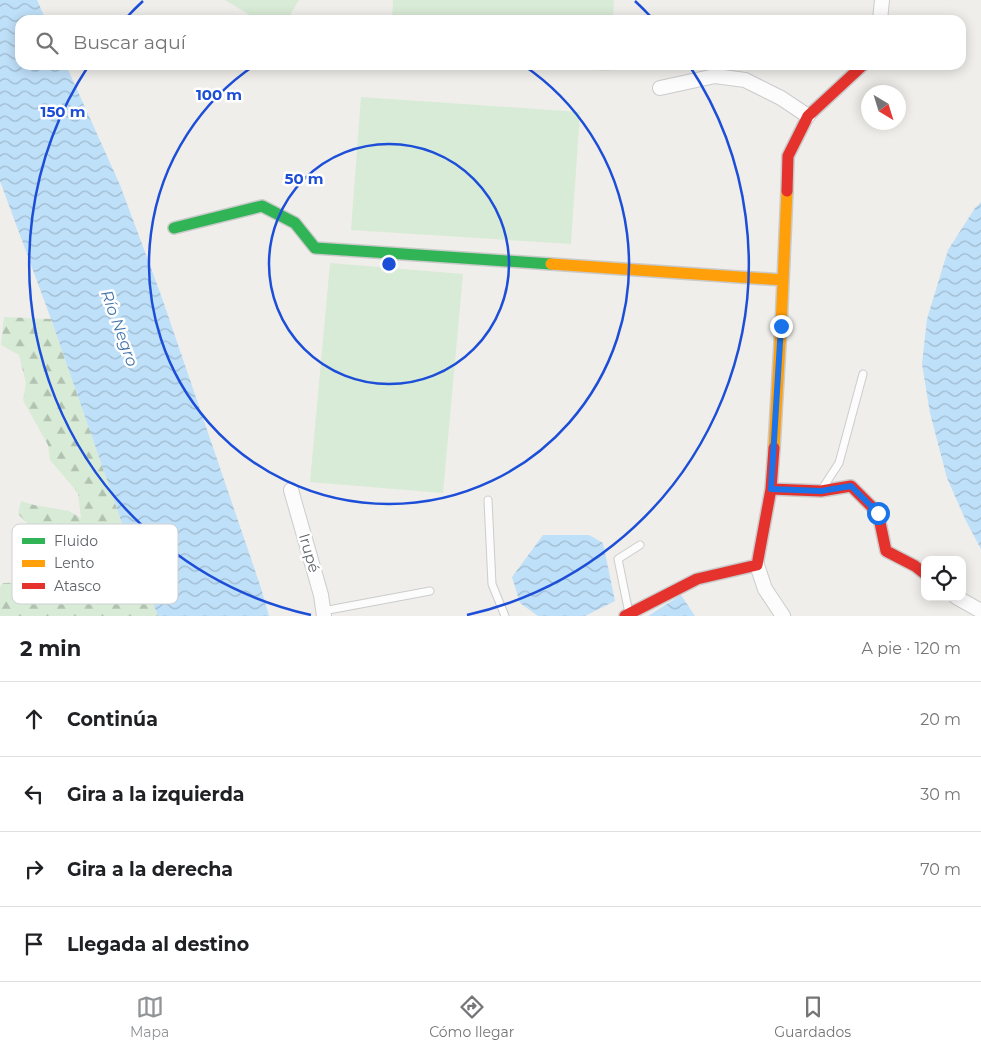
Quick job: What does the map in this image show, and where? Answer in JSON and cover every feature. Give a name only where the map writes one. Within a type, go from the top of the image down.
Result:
[{"type":"street","points":[[880,15],[882,0]]},
{"type":"street","points":[[783,616],[765,589],[757,565],[771,489],[788,156],[808,116],[858,70]]},
{"type":"street","points":[[660,88],[715,76],[744,80],[781,98],[808,116]]},
{"type":"street","points":[[174,228],[262,206],[295,223],[315,248],[783,280]]},
{"type":"street","points":[[771,489],[821,491],[851,486],[878,513],[886,551],[921,571]]},
{"type":"street","name":"Irupé","points":[[291,490],[321,596],[324,614]]},
{"type":"street","points":[[627,615],[697,580],[757,565]]},
{"type":"street","points":[[963,601],[981,611]]},
{"type":"lane","points":[[821,491],[839,464],[863,374]]},
{"type":"lane","points":[[488,500],[492,584],[505,616]]},
{"type":"lane","points":[[627,615],[618,559],[640,545]]},
{"type":"lane","points":[[324,614],[430,592]]},
{"type":"green space","points":[[225,0],[299,0],[290,15],[250,15]]},
{"type":"green space","points":[[393,0],[614,0],[613,15],[392,15]]},
{"type":"green space","points":[[361,97],[580,112],[571,244],[351,230]]},
{"type":"green space","points":[[330,263],[463,274],[443,493],[310,482]]},
{"type":"green space","points":[[4,317],[51,319],[122,524],[28,524],[18,514],[21,501],[69,511],[81,518],[78,493],[50,460],[48,445],[23,400],[26,383],[19,355],[1,345]]},
{"type":"green space","points":[[3,583],[12,583],[12,604],[153,604],[158,616],[0,616],[0,587]]},
{"type":"water","name":"Río Negro","points":[[0,0],[37,0],[44,15],[15,15],[15,70],[68,70],[120,185],[161,295],[269,616],[158,616],[153,604],[178,604],[178,524],[122,524],[51,319],[0,181]]},
{"type":"water","points":[[981,202],[981,549],[947,478],[930,413],[922,364],[927,319],[948,250],[975,208]]},
{"type":"water","points":[[543,535],[589,535],[603,543],[615,601],[585,616],[538,616],[520,603],[512,577]]},
{"type":"water","points":[[681,595],[695,616],[648,616]]},
{"type":"traffic: fast","points":[[174,228],[262,206],[295,223],[315,248],[551,264]]},
{"type":"traffic: slow","points":[[774,448],[787,191]]},
{"type":"traffic: slow","points":[[551,264],[783,280]]},
{"type":"traffic: jam","points":[[787,191],[788,156],[808,116],[858,70]]},
{"type":"traffic: jam","points":[[625,616],[697,579],[757,565],[771,489],[774,448]]},
{"type":"traffic: jam","points":[[771,489],[821,491],[851,486],[878,513],[886,551],[921,571]]},
{"type":"route","points":[[781,326],[771,489],[821,491],[851,486],[878,513]]}]
